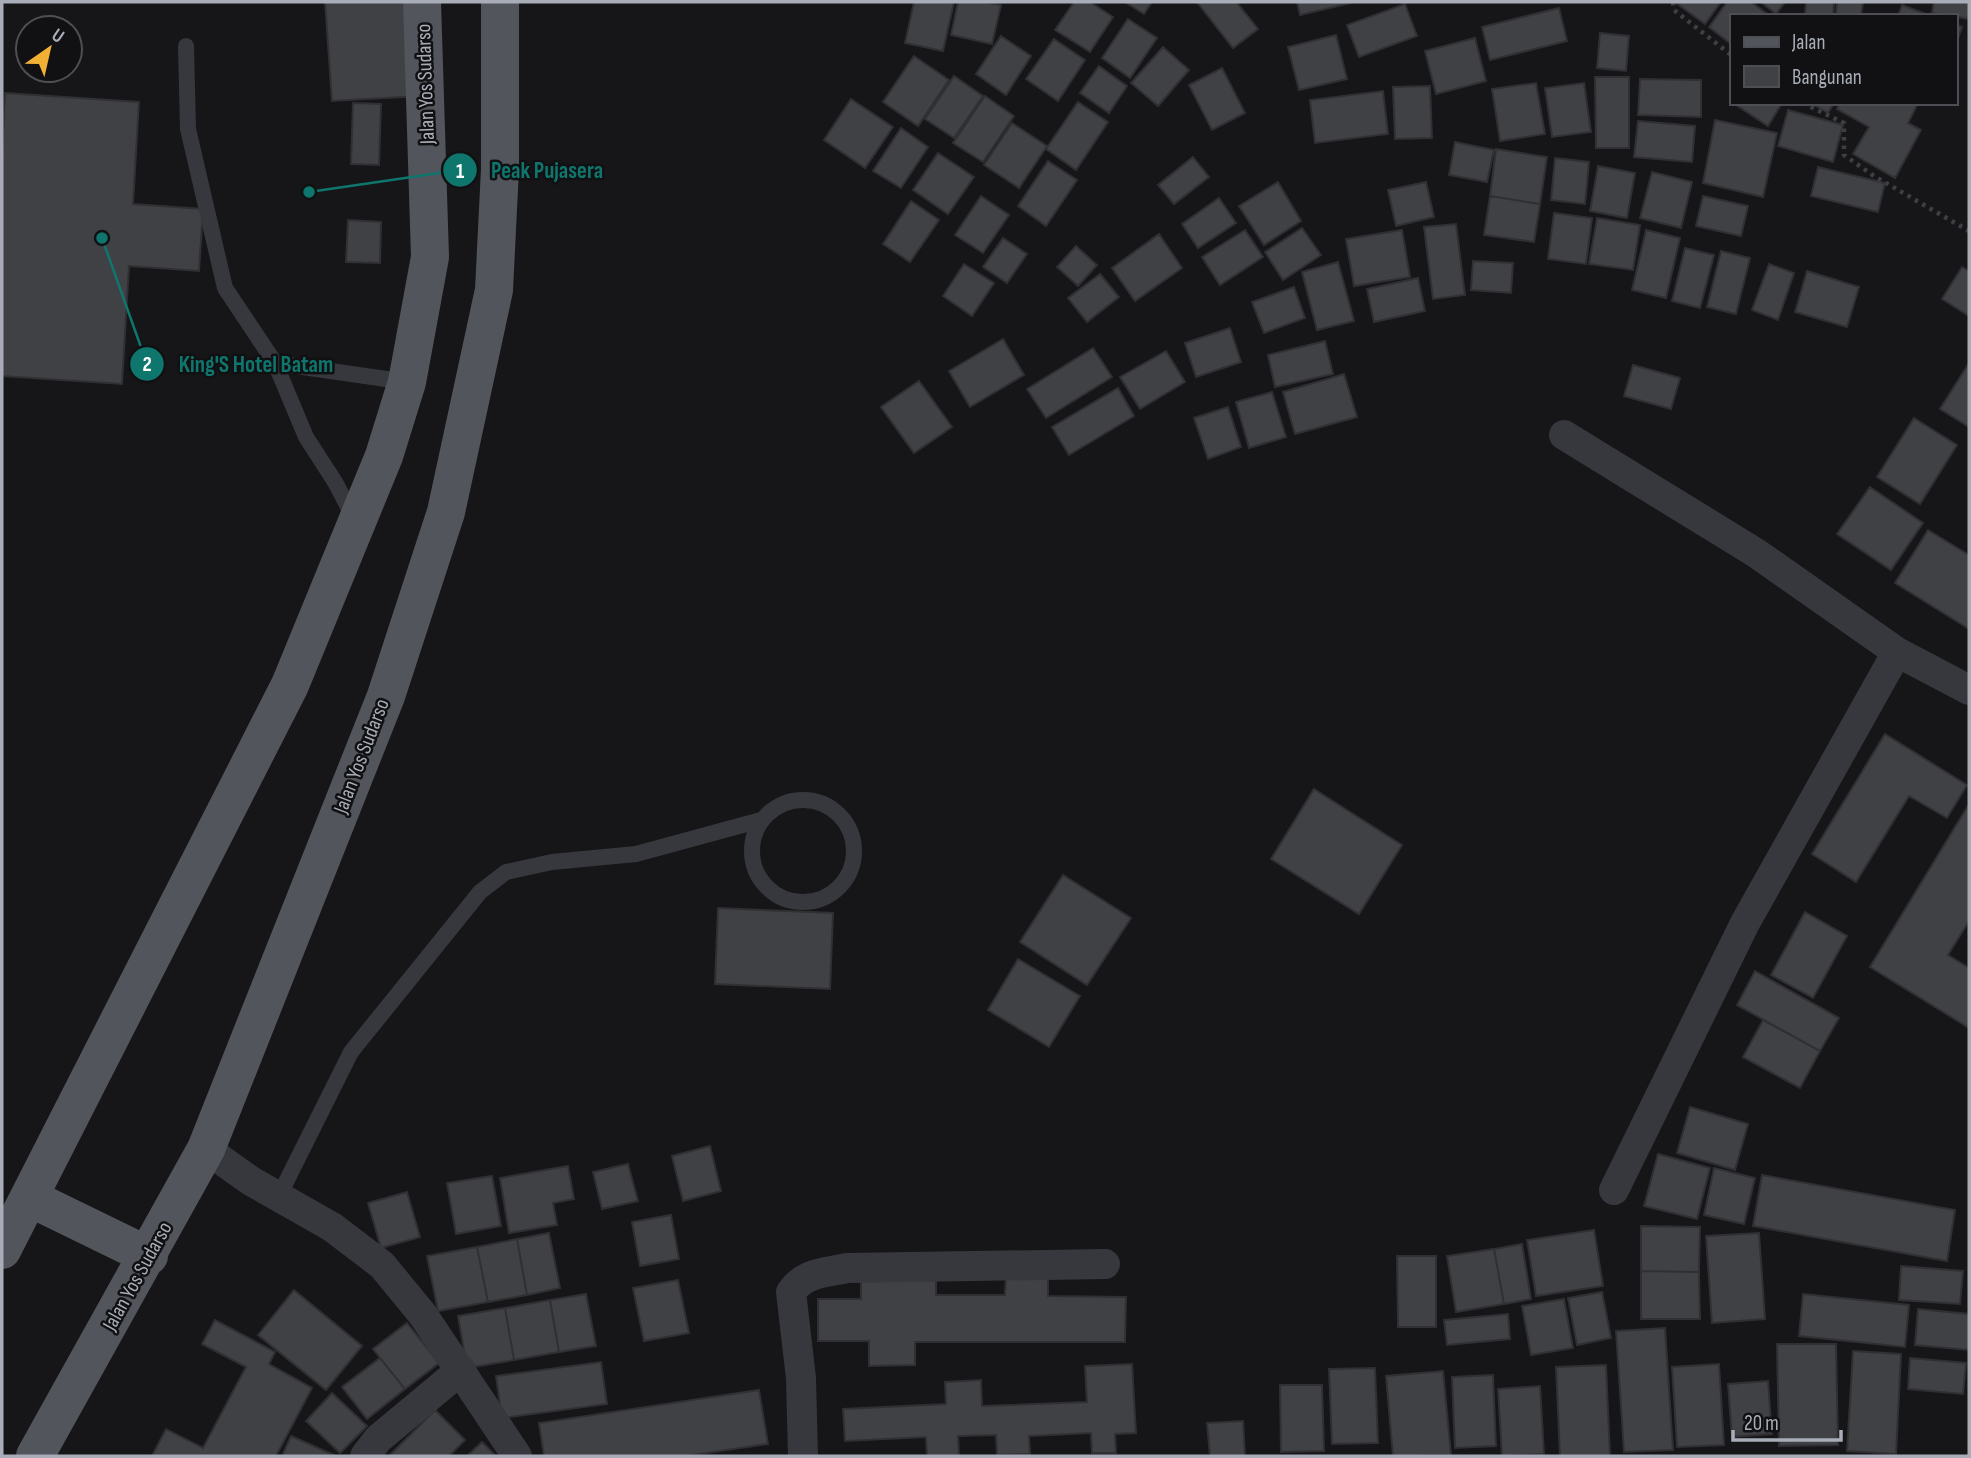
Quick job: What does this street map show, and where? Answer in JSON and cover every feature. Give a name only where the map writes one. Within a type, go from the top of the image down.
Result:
[{"type":"main road","name":"Jalan Yos Sudarso","points":[[2,1250],[290,685],[384,456],[407,382],[430,257],[422,2]]},
{"type":"main road","name":"Jalan Yos Sudarso","points":[[35,1456],[149,1256],[206,1149],[386,696],[446,512],[494,290],[500,169],[500,2]]},
{"type":"main road","points":[[30,1198],[149,1256]]},
{"type":"street","points":[[1564,435],[1756,553],[1897,652],[1969,690]]},
{"type":"street","points":[[1614,1190],[1745,923],[1897,652]]},
{"type":"street","points":[[206,1149],[278,1198],[331,1227],[383,1265],[423,1315],[517,1456]]},
{"type":"street","points":[[803,1456],[801,1378],[791,1292],[799,1280],[847,1268],[1105,1264]]},
{"type":"street","points":[[365,1456],[378,1439],[461,1370]]},
{"type":"lane","points":[[186,46],[188,129],[225,288],[275,363],[306,437],[357,523]]},
{"type":"lane","points":[[275,363],[407,382]]},
{"type":"lane","points":[[278,1198],[351,1052],[480,892],[506,872],[552,862],[636,854],[761,820],[774,808],[791,801],[809,800],[826,805],[840,815],[850,830],[854,862],[848,877],[838,890],[816,901],[792,902],[777,896],[764,885],[755,871],[752,854],[753,837],[761,820]]},
{"type":"path","points":[[1673,2],[1675,10],[1730,54]]},
{"type":"path","points":[[1807,105],[1844,123],[1844,155],[1874,176],[1969,231]]},
{"type":"building","points":[[325,2],[414,2],[420,96],[332,101]]},
{"type":"building","points":[[914,2],[954,2],[943,51],[905,43]]},
{"type":"building","points":[[958,2],[1001,5],[992,44],[951,35]]},
{"type":"building","points":[[1074,2],[1090,2],[1113,17],[1090,52],[1055,30]]},
{"type":"building","points":[[1125,2],[1152,2],[1144,14]]},
{"type":"building","points":[[1197,2],[1240,2],[1238,4],[1258,29],[1233,48]]},
{"type":"building","points":[[1297,2],[1351,2],[1351,3],[1300,15]]},
{"type":"building","points":[[1677,2],[1721,2],[1705,24]]},
{"type":"building","points":[[1727,2],[1751,2],[1767,14],[1730,14],[1730,43],[1709,27]]},
{"type":"building","points":[[1761,2],[1785,2],[1776,14]]},
{"type":"building","points":[[1806,2],[1834,2],[1833,14],[1805,14]]},
{"type":"building","points":[[1837,2],[1863,2],[1861,14],[1836,14]]},
{"type":"building","points":[[1934,2],[1969,2],[1969,19],[1957,17],[1957,14],[1932,13]]},
{"type":"building","points":[[1405,4],[1417,36],[1359,57],[1347,25]]},
{"type":"building","points":[[1902,5],[1926,14],[1899,14]]},
{"type":"building","points":[[1559,8],[1567,41],[1490,60],[1482,27]]},
{"type":"building","points":[[1128,19],[1157,38],[1130,78],[1102,58]]},
{"type":"building","points":[[1957,25],[1962,27],[1957,41]]},
{"type":"building","points":[[1600,33],[1629,36],[1626,71],[1597,68]]},
{"type":"building","points":[[1336,35],[1347,79],[1299,90],[1288,47]]},
{"type":"building","points":[[1001,36],[1031,56],[1006,95],[976,74]]},
{"type":"building","points":[[1475,38],[1486,81],[1436,94],[1425,51]]},
{"type":"building","points":[[1054,39],[1085,60],[1058,101],[1026,79]]},
{"type":"building","points":[[1163,47],[1189,70],[1158,106],[1131,83]]},
{"type":"building","points":[[914,56],[949,80],[918,126],[883,102]]},
{"type":"building","points":[[1099,66],[1127,86],[1109,113],[1080,93]]},
{"type":"building","points":[[1222,68],[1245,113],[1212,130],[1189,85]]},
{"type":"building","points":[[954,76],[983,96],[954,138],[925,119]]},
{"type":"building","points":[[1595,77],[1629,77],[1629,148],[1596,148]]},
{"type":"building","points":[[1640,79],[1701,80],[1701,117],[1638,115]]},
{"type":"building","points":[[1536,83],[1545,134],[1500,141],[1492,89]]},
{"type":"building","points":[[1584,83],[1591,132],[1552,137],[1545,88]]},
{"type":"building","points":[[1430,86],[1432,138],[1395,139],[1393,87]]},
{"type":"building","points":[[1383,91],[1388,134],[1315,143],[1310,100]]},
{"type":"building","points":[[5,93],[139,102],[133,204],[203,209],[199,271],[129,266],[122,384],[2,376],[2,156]]},
{"type":"building","points":[[985,96],[1014,116],[983,162],[953,143]]},
{"type":"building","points":[[851,99],[893,127],[865,168],[824,140]]},
{"type":"building","points":[[1078,102],[1108,122],[1076,170],[1046,149]]},
{"type":"building","points":[[353,103],[381,104],[379,165],[351,164]]},
{"type":"building","points":[[1736,105],[1781,105],[1768,126]]},
{"type":"building","points":[[1814,105],[1833,105],[1828,113]]},
{"type":"building","points":[[1839,105],[1917,105],[1908,123],[1921,130],[1895,178],[1853,154],[1869,127],[1837,109]]},
{"type":"building","points":[[1788,110],[1843,125],[1833,162],[1778,146]]},
{"type":"building","points":[[1715,120],[1777,133],[1763,197],[1703,183]]},
{"type":"building","points":[[1638,121],[1695,126],[1692,162],[1634,157]]},
{"type":"building","points":[[1012,123],[1047,146],[1019,188],[984,165]]},
{"type":"building","points":[[901,128],[928,147],[901,188],[873,171]]},
{"type":"building","points":[[1455,142],[1494,150],[1487,182],[1449,175]]},
{"type":"building","points":[[1496,149],[1547,157],[1540,204],[1490,196]]},
{"type":"building","points":[[938,153],[974,177],[948,214],[913,190]]},
{"type":"building","points":[[1193,157],[1209,177],[1174,204],[1158,185]]},
{"type":"building","points":[[1555,158],[1589,162],[1585,204],[1551,200]]},
{"type":"building","points":[[1048,161],[1077,180],[1046,226],[1018,206]]},
{"type":"building","points":[[1598,166],[1635,173],[1627,218],[1590,211]]},
{"type":"building","points":[[1818,167],[1885,183],[1878,212],[1811,196]]},
{"type":"building","points":[[1652,172],[1692,182],[1681,228],[1640,218]]},
{"type":"building","points":[[1278,182],[1301,221],[1264,245],[1239,206]]},
{"type":"building","points":[[1426,182],[1434,217],[1396,226],[1388,190]]},
{"type":"building","points":[[981,196],[1009,215],[983,253],[955,235]]},
{"type":"building","points":[[1490,196],[1540,204],[1534,242],[1484,235]]},
{"type":"building","points":[[1703,196],[1748,206],[1741,236],[1696,226]]},
{"type":"building","points":[[1219,198],[1236,223],[1198,248],[1182,224]]},
{"type":"building","points":[[911,201],[939,220],[910,262],[883,244]]},
{"type":"building","points":[[1554,213],[1592,218],[1586,264],[1548,259]]},
{"type":"building","points":[[1597,218],[1640,225],[1633,270],[1589,264]]},
{"type":"building","points":[[348,220],[381,222],[380,263],[346,262]]},
{"type":"building","points":[[1456,224],[1465,295],[1433,299],[1424,227]]},
{"type":"building","points":[[1302,228],[1321,255],[1283,280],[1265,252]]},
{"type":"building","points":[[1245,230],[1263,257],[1220,285],[1202,257]]},
{"type":"building","points":[[1402,230],[1410,277],[1354,286],[1346,239]]},
{"type":"building","points":[[1646,230],[1680,238],[1666,298],[1632,290]]},
{"type":"building","points":[[1159,234],[1182,268],[1135,301],[1112,268]]},
{"type":"building","points":[[1003,238],[1027,254],[1007,283],[983,267]]},
{"type":"building","points":[[1076,246],[1097,265],[1078,286],[1057,267]]},
{"type":"building","points":[[1685,248],[1714,255],[1700,308],[1672,301]]},
{"type":"building","points":[[1721,251],[1750,258],[1736,314],[1707,307]]},
{"type":"building","points":[[1473,261],[1513,263],[1511,293],[1471,290]]},
{"type":"building","points":[[1338,262],[1354,321],[1317,330],[1302,272]]},
{"type":"building","points":[[964,264],[994,283],[972,316],[943,296]]},
{"type":"building","points":[[1769,264],[1794,273],[1778,320],[1752,310]]},
{"type":"building","points":[[1962,267],[1969,271],[1969,316],[1942,299]]},
{"type":"building","points":[[1807,271],[1859,287],[1847,327],[1795,312]]},
{"type":"building","points":[[1100,274],[1119,297],[1087,322],[1068,298]]},
{"type":"building","points":[[1418,278],[1425,311],[1374,322],[1367,289]]},
{"type":"building","points":[[1294,287],[1305,318],[1264,333],[1252,302]]},
{"type":"building","points":[[1230,328],[1241,362],[1196,377],[1185,343]]},
{"type":"building","points":[[1003,339],[1024,375],[970,407],[949,371]]},
{"type":"building","points":[[1325,341],[1333,374],[1275,387],[1268,355]]},
{"type":"building","points":[[1093,348],[1112,377],[1046,418],[1027,389]]},
{"type":"building","points":[[1166,351],[1185,382],[1140,409],[1120,377]]},
{"type":"building","points":[[1969,363],[1969,427],[1940,409]]},
{"type":"building","points":[[1633,365],[1680,378],[1671,409],[1624,396]]},
{"type":"building","points":[[1344,374],[1357,417],[1295,434],[1283,392]]},
{"type":"building","points":[[919,381],[952,427],[914,453],[881,407]]},
{"type":"building","points":[[1118,388],[1134,416],[1069,455],[1052,427]]},
{"type":"building","points":[[1272,392],[1286,437],[1249,448],[1236,402]]},
{"type":"building","points":[[1228,407],[1241,447],[1208,459],[1194,418]]},
{"type":"building","points":[[1914,418],[1957,445],[1920,504],[1877,477]]},
{"type":"building","points":[[1870,487],[1923,523],[1891,570],[1837,534]]},
{"type":"building","points":[[1928,530],[1969,555],[1969,629],[1895,583]]},
{"type":"building","points":[[1885,734],[1967,785],[1947,818],[1909,796],[1856,882],[1812,854]]},
{"type":"building","points":[[1314,789],[1402,845],[1359,914],[1271,859]]},
{"type":"building","points":[[1969,804],[1969,921],[1948,955],[1969,968],[1969,1028],[1870,967]]},
{"type":"building","points":[[1063,875],[1131,918],[1087,985],[1020,942]]},
{"type":"building","points":[[718,908],[833,913],[830,989],[715,984]]},
{"type":"building","points":[[1805,912],[1847,936],[1813,998],[1771,975]]},
{"type":"building","points":[[1018,959],[1080,996],[1049,1047],[988,1010]]},
{"type":"building","points":[[1755,971],[1839,1018],[1820,1051],[1737,1005]]},
{"type":"building","points":[[1763,1020],[1820,1051],[1800,1088],[1743,1057]]},
{"type":"building","points":[[1690,1107],[1748,1124],[1735,1170],[1677,1153]]},
{"type":"building","points":[[710,1146],[721,1191],[683,1201],[672,1156]]},
{"type":"building","points":[[1658,1154],[1710,1168],[1697,1219],[1644,1206]]},
{"type":"building","points":[[628,1164],[638,1201],[602,1209],[593,1172]]},
{"type":"building","points":[[568,1166],[574,1199],[553,1203],[557,1225],[509,1233],[500,1178]]},
{"type":"building","points":[[1714,1168],[1755,1178],[1744,1224],[1704,1215]]},
{"type":"building","points":[[1762,1175],[1955,1210],[1947,1261],[1753,1226]]},
{"type":"building","points":[[492,1176],[501,1226],[456,1234],[447,1183]]},
{"type":"building","points":[[407,1192],[420,1237],[381,1248],[368,1203]]},
{"type":"building","points":[[671,1215],[679,1259],[640,1266],[632,1222]]},
{"type":"building","points":[[1641,1226],[1700,1227],[1699,1272],[1641,1271]]},
{"type":"building","points":[[1594,1230],[1603,1286],[1536,1296],[1527,1240]]},
{"type":"building","points":[[549,1233],[560,1288],[527,1295],[517,1239]]},
{"type":"building","points":[[1759,1233],[1765,1319],[1712,1323],[1706,1236]]},
{"type":"building","points":[[517,1239],[527,1295],[488,1302],[477,1247]]},
{"type":"building","points":[[1522,1244],[1531,1299],[1504,1304],[1494,1249]]},
{"type":"building","points":[[477,1247],[488,1302],[438,1311],[427,1256]]},
{"type":"building","points":[[1494,1249],[1504,1304],[1456,1312],[1447,1256]]},
{"type":"building","points":[[1397,1256],[1436,1256],[1436,1327],[1398,1327]]},
{"type":"building","points":[[1901,1266],[1963,1271],[1960,1304],[1899,1300]]},
{"type":"building","points":[[1641,1271],[1699,1272],[1700,1319],[1641,1319]]},
{"type":"building","points":[[861,1275],[936,1275],[936,1295],[1005,1295],[1006,1276],[1048,1276],[1048,1296],[1126,1297],[1125,1342],[915,1342],[915,1365],[869,1366],[869,1341],[818,1341],[818,1299],[861,1299]]},
{"type":"building","points":[[678,1280],[689,1333],[644,1341],[633,1288]]},
{"type":"building","points":[[294,1290],[362,1346],[326,1390],[258,1335]]},
{"type":"building","points":[[1602,1292],[1611,1338],[1577,1345],[1568,1298]]},
{"type":"building","points":[[586,1294],[596,1346],[559,1352],[550,1300]]},
{"type":"building","points":[[1803,1294],[1909,1305],[1905,1347],[1799,1336]]},
{"type":"building","points":[[1564,1299],[1573,1348],[1531,1355],[1522,1306]]},
{"type":"building","points":[[550,1300],[559,1352],[514,1360],[505,1308]]},
{"type":"building","points":[[505,1308],[514,1360],[467,1368],[458,1316]]},
{"type":"building","points":[[1918,1309],[1969,1314],[1969,1350],[1915,1345]]},
{"type":"building","points":[[1508,1314],[1510,1339],[1447,1345],[1444,1320]]},
{"type":"building","points":[[215,1320],[275,1352],[269,1364],[312,1388],[276,1456],[152,1456],[166,1429],[203,1448],[246,1367],[202,1344]]},
{"type":"building","points":[[407,1323],[439,1363],[405,1389],[373,1349]]},
{"type":"building","points":[[1665,1328],[1673,1450],[1624,1452],[1616,1331]]},
{"type":"building","points":[[1777,1344],[1836,1344],[1838,1445],[1779,1446]]},
{"type":"building","points":[[1853,1351],[1901,1354],[1896,1454],[1847,1451]]},
{"type":"building","points":[[380,1358],[405,1389],[367,1419],[342,1387]]},
{"type":"building","points":[[1910,1358],[1966,1363],[1963,1394],[1908,1389]]},
{"type":"building","points":[[601,1362],[607,1404],[502,1418],[496,1376]]},
{"type":"building","points":[[1132,1364],[1136,1433],[1115,1434],[1116,1453],[1092,1453],[1091,1433],[1029,1436],[1030,1454],[997,1455],[996,1435],[958,1436],[959,1456],[927,1456],[926,1437],[845,1441],[843,1409],[946,1404],[945,1382],[981,1380],[982,1406],[1087,1402],[1085,1366]]},
{"type":"building","points":[[1719,1364],[1724,1445],[1677,1447],[1672,1367]]},
{"type":"building","points":[[1606,1365],[1610,1456],[1560,1456],[1556,1367]]},
{"type":"building","points":[[1375,1368],[1378,1443],[1332,1444],[1329,1369]]},
{"type":"building","points":[[1443,1371],[1451,1455],[1393,1456],[1386,1376]]},
{"type":"building","points":[[1493,1375],[1496,1446],[1455,1448],[1452,1377]]},
{"type":"building","points":[[1768,1381],[1772,1434],[1732,1437],[1728,1384]]},
{"type":"building","points":[[1280,1385],[1322,1385],[1324,1451],[1281,1452]]},
{"type":"building","points":[[1540,1386],[1544,1454],[1502,1456],[1498,1389]]},
{"type":"building","points":[[759,1390],[768,1444],[686,1456],[544,1456],[539,1423]]},
{"type":"building","points":[[332,1393],[367,1426],[340,1453],[306,1421]]},
{"type":"building","points":[[435,1410],[465,1440],[449,1456],[389,1456]]},
{"type":"building","points":[[1243,1421],[1245,1456],[1210,1456],[1207,1423]]},
{"type":"building","points":[[291,1436],[336,1456],[282,1456]]},
{"type":"building","points":[[482,1442],[496,1456],[467,1456]]},
{"type":"place","name":"Peak Pujasera","points":[[309,192]]},
{"type":"place","name":"King'S Hotel Batam","points":[[102,238]]}]
